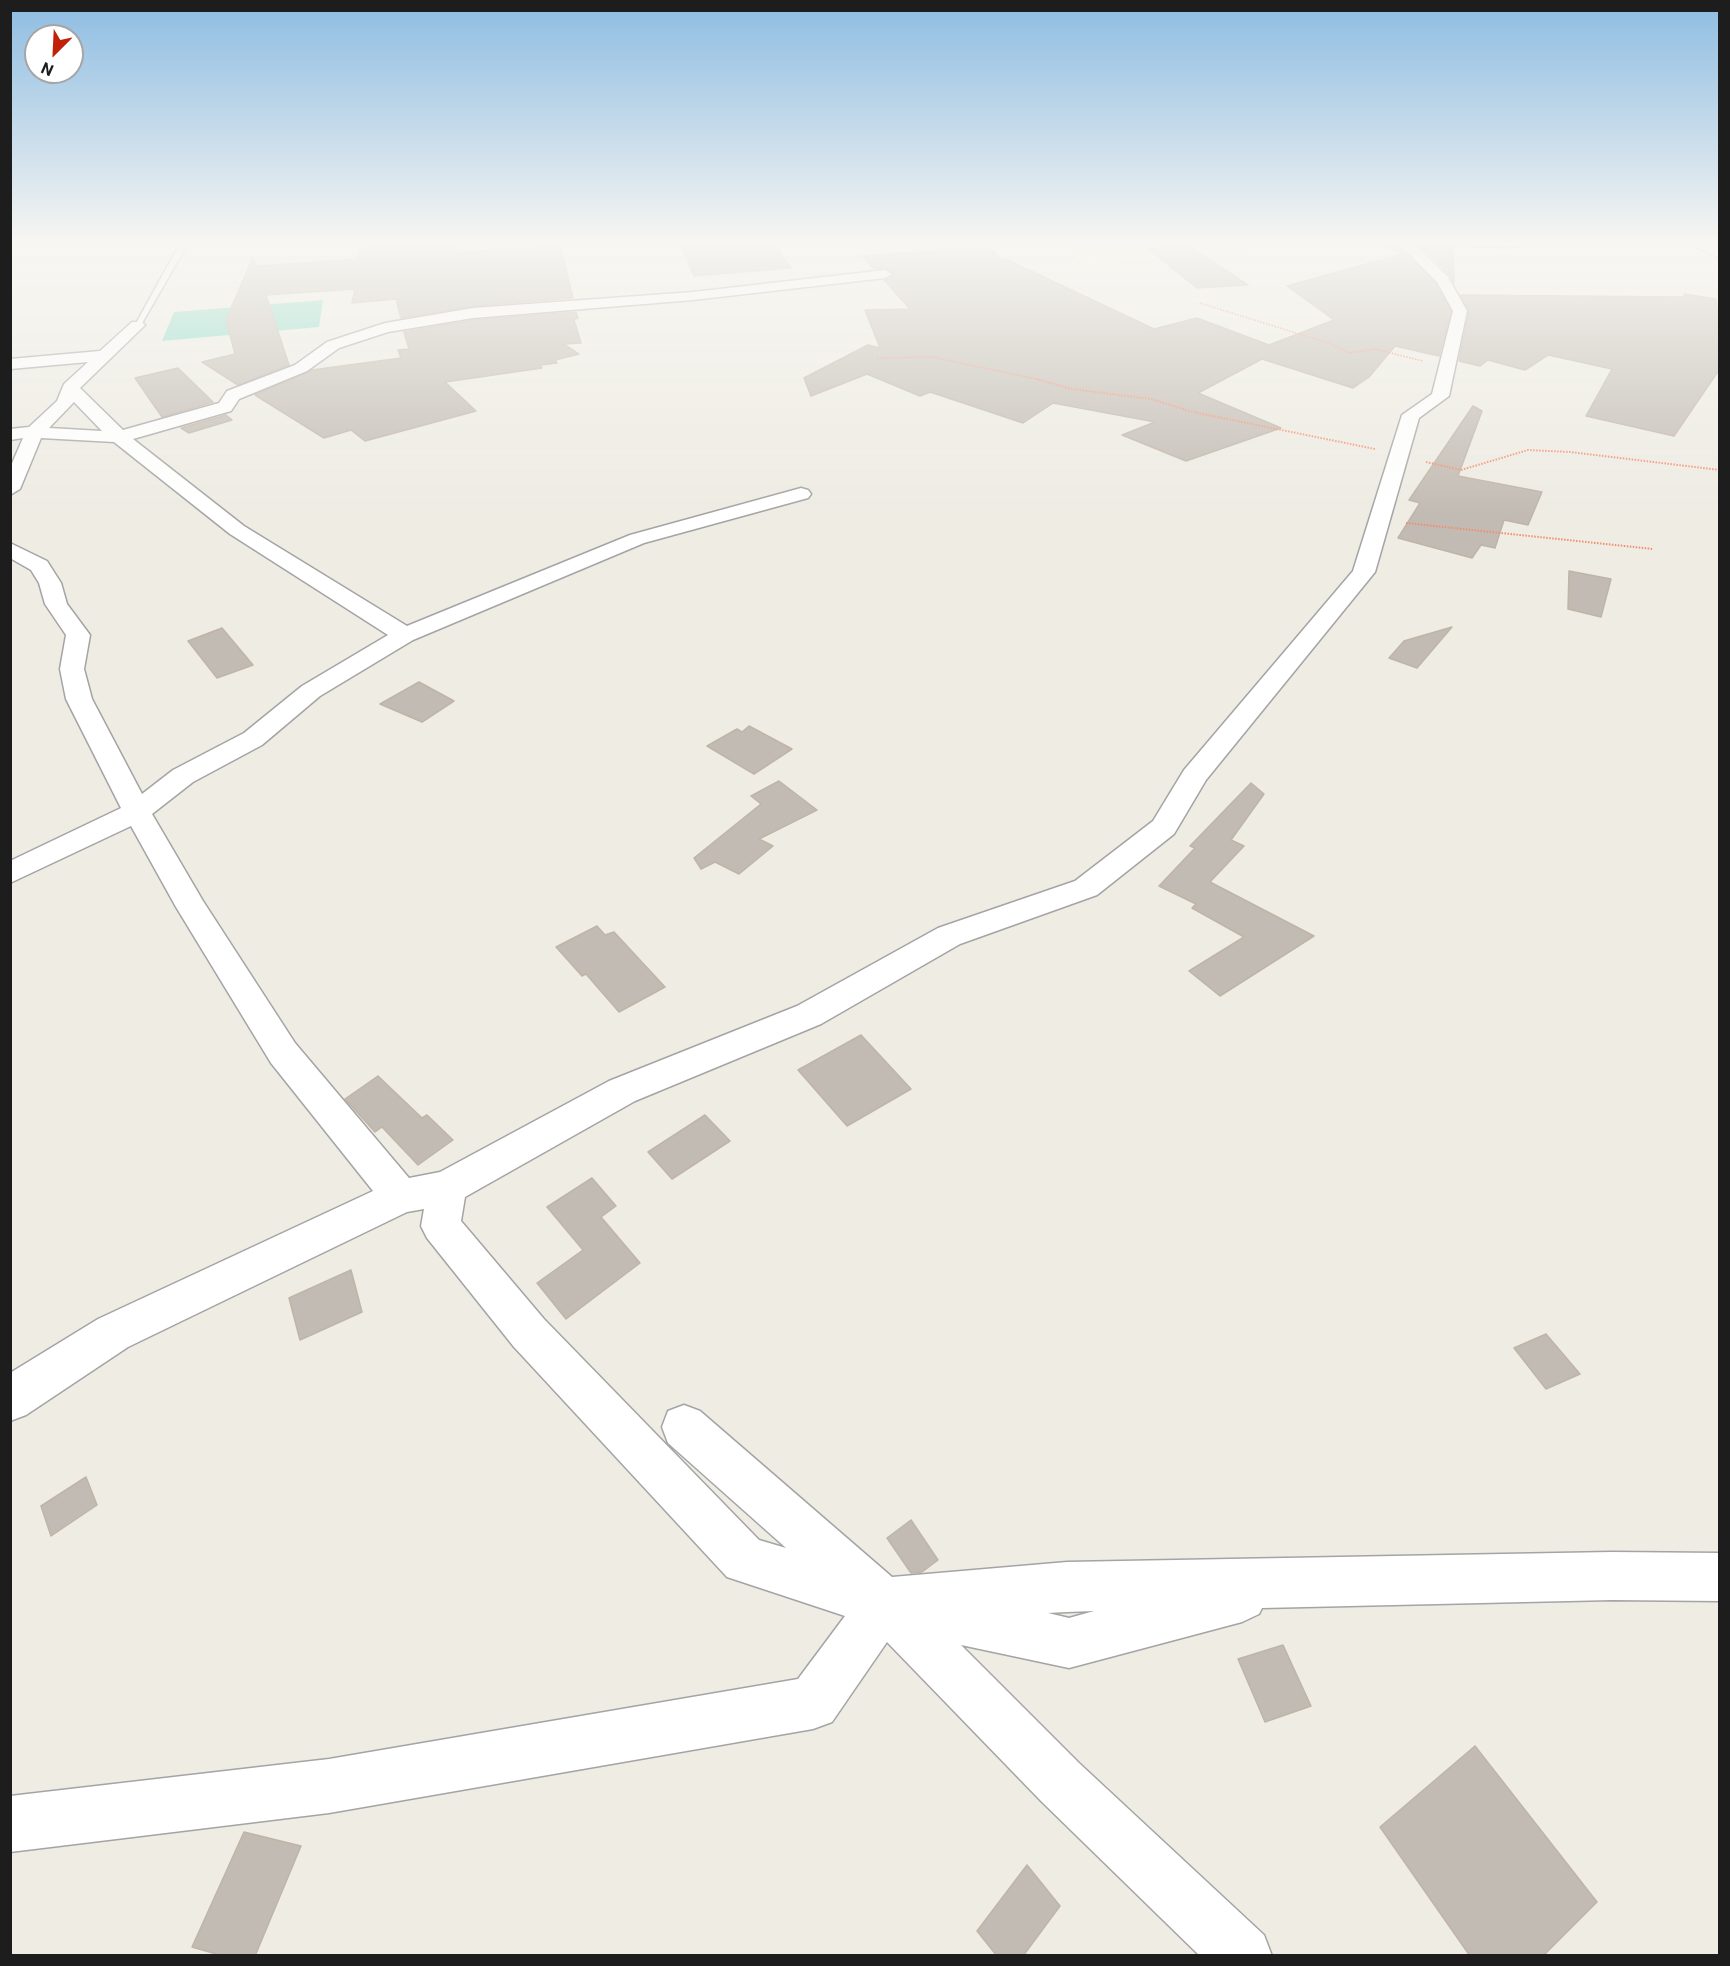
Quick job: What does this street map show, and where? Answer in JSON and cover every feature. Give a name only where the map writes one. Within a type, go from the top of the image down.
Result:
[{"type":"street","points":[[10,489],[29,450],[33,433],[65,403],[70,388],[129,332]]},
{"type":"street","points":[[10,435],[22,432],[119,437],[225,407],[233,395],[301,368],[333,345],[374,332]]},
{"type":"street","points":[[10,1399],[113,1333],[401,1196],[447,1188],[622,1091],[809,1015],[949,936],[1086,888],[1164,827],[1194,776],[1364,572],[1411,415],[1440,396],[1455,332]]},
{"type":"street","points":[[10,364],[103,356]]},
{"type":"street","points":[[70,388],[119,437],[237,530],[405,635]]},
{"type":"street","points":[[10,873],[137,812],[183,776],[254,739],[311,691],[405,635],[637,539],[801,494]]},
{"type":"street","points":[[10,549],[39,566],[50,583],[56,604],[78,635],[72,669],[79,699],[137,812],[190,907],[283,1053],[401,1196]]},
{"type":"street","points":[[447,1188],[441,1226],[529,1334],[744,1560],[884,1603],[1069,1643],[1290,1585],[1612,1576],[1719,1577]]},
{"type":"street","points":[[684,1427],[884,1603],[1060,1782],[1243,1956]]},
{"type":"street","points":[[10,1824],[329,1786],[813,1703],[884,1603]]},
{"type":"path","points":[[1291,332],[1349,353],[1375,349],[1447,368]]},
{"type":"path","points":[[877,358],[932,357],[1026,376],[1072,389],[1151,399],[1193,412],[1461,470],[1492,458],[1528,450],[1570,452],[1719,470]]},
{"type":"path","points":[[1378,525],[1415,522],[1653,549]]},
{"type":"green space","points":[[166,332],[266,332],[162,341]]},
{"type":"building","points":[[229,332],[278,332],[289,365],[238,385],[202,362],[235,354]]},
{"type":"building","points":[[404,332],[578,332],[581,343],[564,344],[579,354],[555,360],[557,363],[540,365],[542,368],[445,382],[476,411],[365,441],[351,430],[324,438],[255,395],[312,370],[401,358],[398,350],[409,349]]},
{"type":"building","points":[[874,332],[1234,332],[1269,345],[1303,332],[1445,332],[1439,356],[1395,346],[1369,377],[1353,388],[1262,359],[1198,393],[1281,428],[1186,461],[1122,435],[1155,422],[1053,403],[1023,423],[930,392],[920,396],[867,374],[811,396],[804,378],[868,345],[880,348]]},
{"type":"building","points":[[1465,332],[1719,332],[1719,370],[1674,436],[1586,416],[1612,369],[1548,355],[1525,370],[1488,360],[1480,366],[1459,361]]},
{"type":"building","points":[[178,368],[213,402],[162,417],[135,378]]},
{"type":"building","points":[[1473,406],[1482,411],[1458,476],[1542,492],[1528,525],[1504,520],[1495,548],[1481,545],[1472,558],[1398,538],[1420,503],[1409,500]]},
{"type":"building","points":[[226,415],[232,420],[189,433],[181,428]]},
{"type":"building","points":[[1569,571],[1611,579],[1601,617],[1568,609]]},
{"type":"building","points":[[1452,627],[1417,668],[1389,658],[1404,641]]},
{"type":"building","points":[[222,628],[253,665],[217,678],[188,641]]},
{"type":"building","points":[[419,682],[454,701],[422,722],[380,704]]},
{"type":"building","points":[[749,726],[792,749],[754,774],[707,746],[737,729],[742,732]]},
{"type":"building","points":[[779,781],[817,810],[759,839],[773,846],[739,874],[715,862],[701,869],[694,858],[761,804],[751,796]]},
{"type":"building","points":[[1251,783],[1264,794],[1231,840],[1244,846],[1210,882],[1314,936],[1220,996],[1189,971],[1244,937],[1192,908],[1196,904],[1159,886],[1195,848],[1190,846]]},
{"type":"building","points":[[597,926],[605,935],[614,932],[665,987],[619,1012],[586,974],[582,976],[556,947]]},
{"type":"building","points":[[861,1035],[911,1089],[847,1126],[798,1070]]},
{"type":"building","points":[[378,1076],[422,1118],[427,1115],[453,1140],[418,1165],[382,1127],[375,1132],[345,1099]]},
{"type":"building","points":[[705,1115],[730,1141],[672,1179],[648,1152]]},
{"type":"building","points":[[592,1178],[616,1206],[601,1217],[640,1263],[566,1319],[537,1283],[583,1250],[547,1207]]},
{"type":"building","points":[[351,1270],[362,1312],[300,1340],[289,1298]]},
{"type":"building","points":[[1546,1334],[1580,1374],[1546,1389],[1514,1348]]},
{"type":"building","points":[[86,1477],[97,1505],[51,1536],[41,1506]]},
{"type":"building","points":[[911,1520],[938,1560],[922,1572],[911,1573],[887,1538]]},
{"type":"building","points":[[1283,1645],[1311,1706],[1265,1722],[1238,1659]]},
{"type":"building","points":[[1475,1746],[1597,1902],[1543,1956],[1470,1956],[1380,1827]]},
{"type":"building","points":[[244,1832],[301,1846],[255,1956],[223,1956],[192,1947]]},
{"type":"building","points":[[1027,1865],[1060,1906],[1023,1956],[997,1956],[977,1931]]}]
